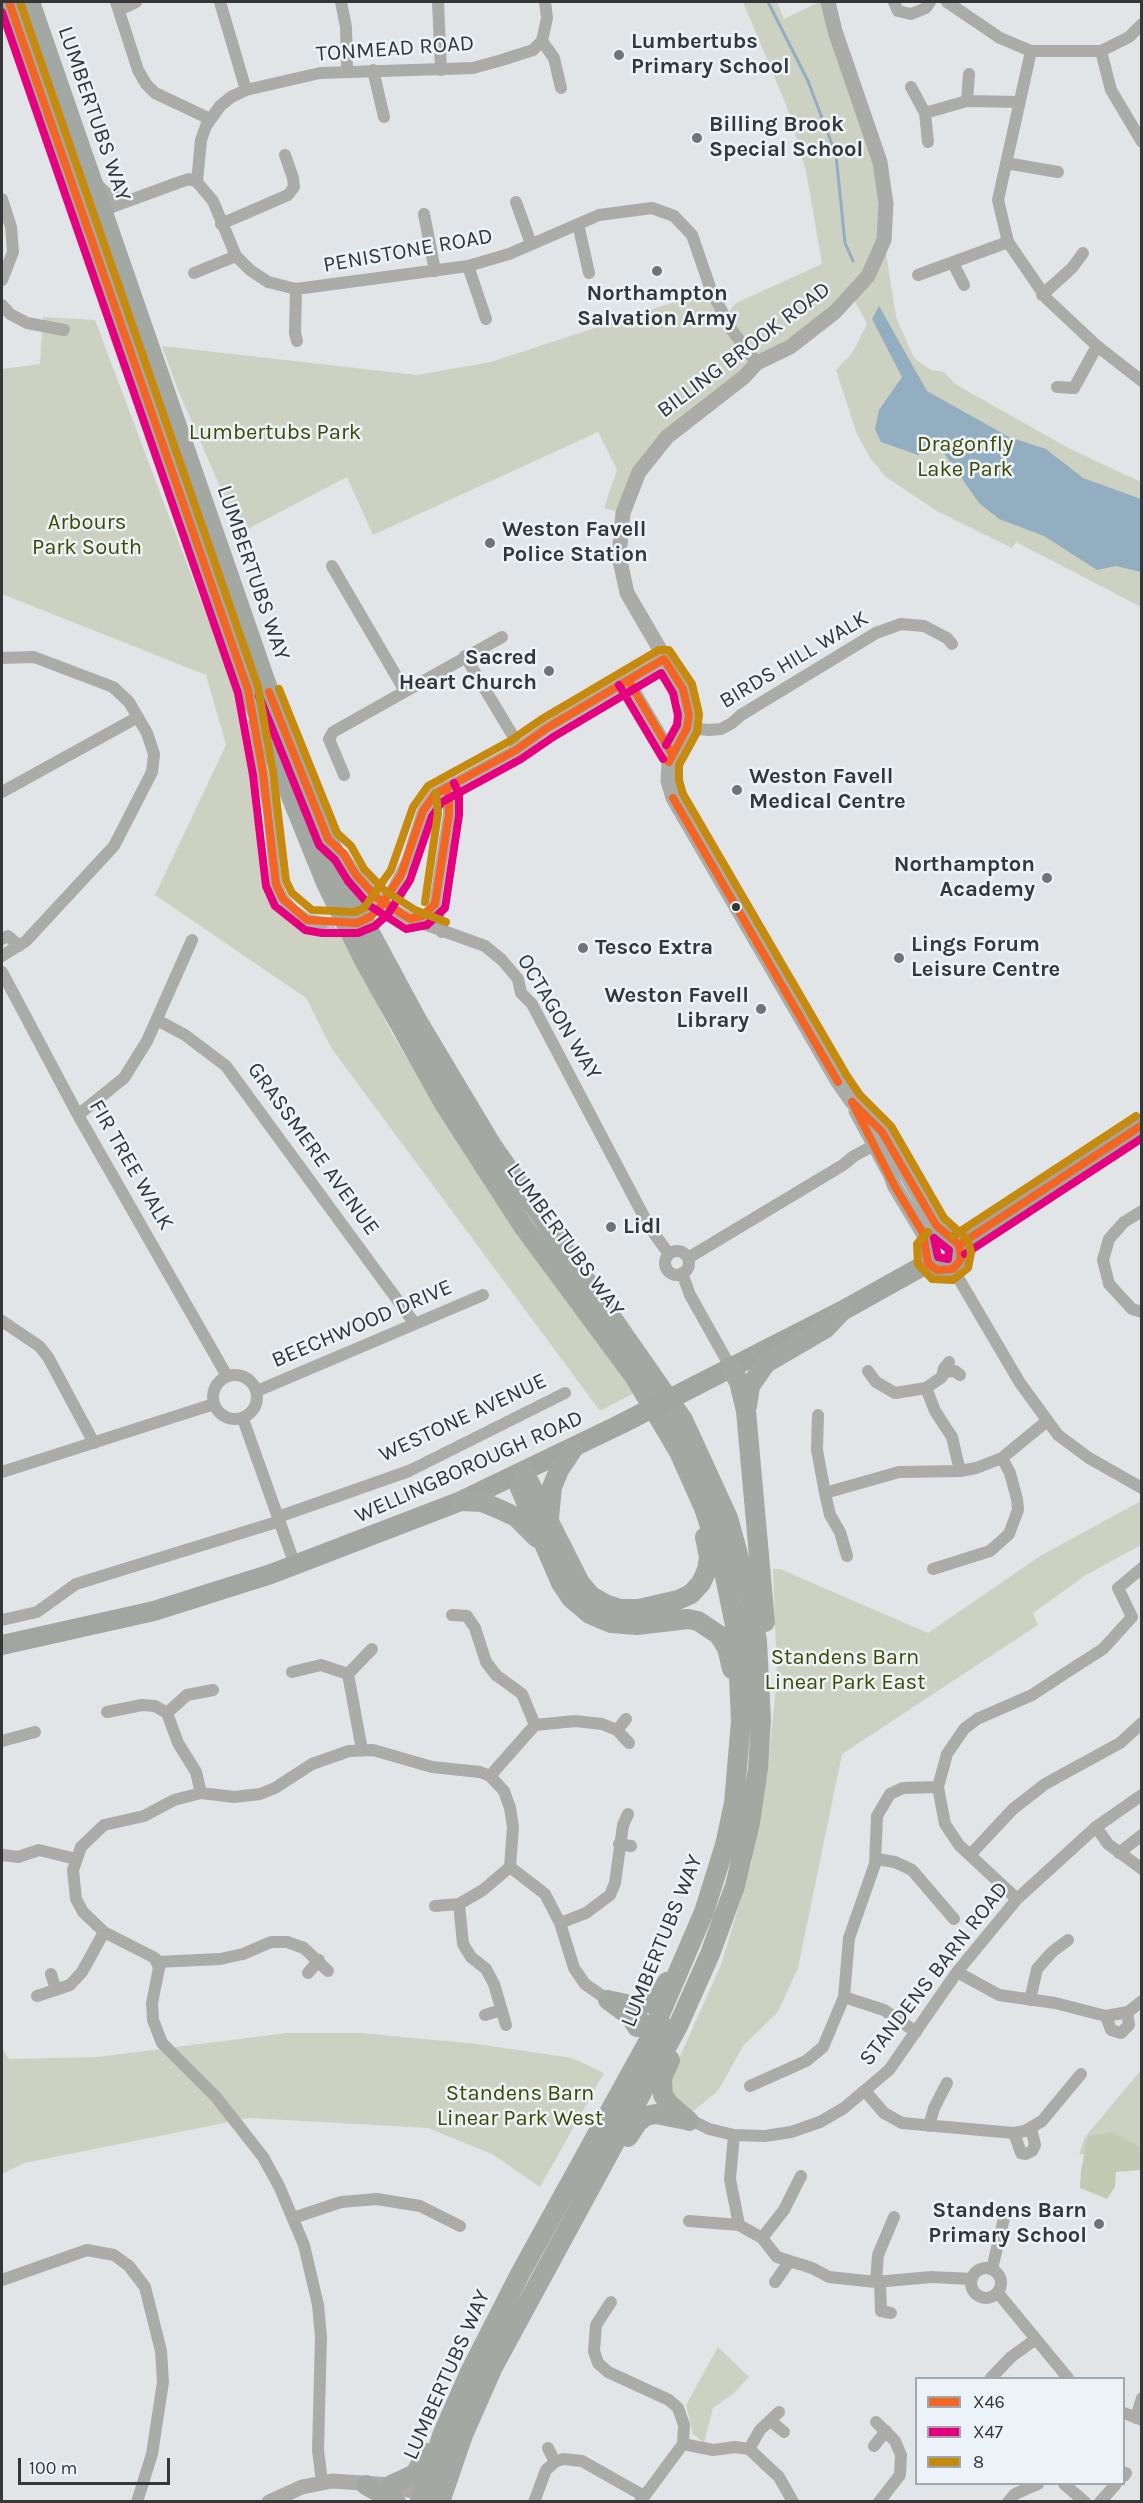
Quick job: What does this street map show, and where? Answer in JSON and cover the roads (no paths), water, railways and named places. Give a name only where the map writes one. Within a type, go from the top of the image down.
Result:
[{"type":"highway","name":"LUMBERTUBS WAY","points":[[9,2],[248,690],[326,883],[405,1037],[485,1170],[634,1376],[679,1452],[704,1508],[722,1562],[737,1635],[741,1721],[734,1803],[725,1845],[687,1956],[654,2030],[470,2372],[443,2433],[424,2499]]},
{"type":"highway","name":"LUMBERTUBS WAY","points":[[30,2],[266,682],[328,839],[368,929],[418,1022],[491,1144],[683,1420],[700,1452],[728,1518],[750,1598],[761,1679],[761,1720],[758,1768],[750,1823],[735,1886],[710,1954],[678,2026],[493,2367],[463,2435],[440,2502]]},
{"type":"highway","points":[[746,1411],[750,1386],[766,1363],[826,1328],[842,1311]]},
{"type":"highway","points":[[731,1368],[739,1382],[746,1411],[765,1621],[766,1661],[761,1720]]},
{"type":"highway","points":[[549,1519],[552,1487],[559,1470],[573,1449]]},
{"type":"highway","points":[[520,1474],[549,1519],[580,1583],[591,1596],[621,1609],[639,1609],[668,1603],[691,1594],[701,1583],[709,1557],[707,1542],[679,1452]]},
{"type":"highway","points":[[520,1474],[544,1547],[571,1598],[590,1614],[611,1623],[637,1624],[688,1619],[707,1626],[719,1635],[727,1648],[732,1672],[733,1699],[741,1721]]},
{"type":"highway","points":[[461,1501],[482,1502],[516,1517],[544,1547]]},
{"type":"highway","points":[[608,2000],[654,2030],[665,2028],[671,2020],[717,1912],[735,1886]]},
{"type":"highway","points":[[689,2121],[663,2095],[662,2079],[700,1996],[710,1954]]},
{"type":"highway","points":[[608,2000],[635,2006],[650,2003],[662,1993],[687,1956]]},
{"type":"highway","points":[[601,2130],[612,2093],[639,2035],[630,2016]]},
{"type":"highway","points":[[549,2223],[569,2203],[631,2091],[643,2092]]},
{"type":"highway","points":[[584,2198],[607,2174],[638,2122],[656,2114],[689,2121]]},
{"type":"highway","points":[[366,2485],[393,2493],[421,2467],[458,2382],[470,2372]]},
{"type":"highway","points":[[448,2502],[456,2476],[463,2435]]},
{"type":"main road","points":[[955,1241],[961,1259],[953,1269],[942,1271],[928,1255],[937,1238],[955,1241],[1037,1196],[1142,1125]]},
{"type":"main road","name":"WELLINGBOROUGH ROAD","points":[[2,1645],[154,1611],[295,1566],[461,1501],[573,1449],[842,1311],[928,1255]]},
{"type":"street","points":[[136,2],[118,6],[138,70],[146,84],[155,93],[210,119]]},
{"type":"street","points":[[220,2],[246,90]]},
{"type":"street","points":[[341,2],[346,27],[347,70]]},
{"type":"street","points":[[438,2],[441,70]]},
{"type":"street","points":[[545,2],[548,18],[542,41],[554,58],[561,88]]},
{"type":"street","name":"BILLING BROOK ROAD","points":[[687,728],[688,704],[683,689],[664,659],[624,584],[619,556],[623,513],[639,472],[668,436],[744,377],[757,363],[790,347],[852,296],[868,276],[884,240],[886,204],[880,162],[835,31],[828,2]]},
{"type":"street","points":[[894,2],[898,11],[911,14],[926,8],[930,2]]},
{"type":"street","points":[[947,2],[1000,38],[1031,51],[1101,51],[1129,36],[1142,24]]},
{"type":"street","name":"TONMEAD ROAD","points":[[197,182],[201,140],[210,119],[231,97],[246,90],[320,73],[347,70],[473,68],[533,50],[542,41]]},
{"type":"street","points":[[1031,51],[998,200],[1008,242],[1042,294],[1097,346],[1142,381]]},
{"type":"street","points":[[1101,51],[1111,90],[1142,142]]},
{"type":"street","points":[[373,70],[384,117]]},
{"type":"street","points":[[967,101],[969,74]]},
{"type":"street","points":[[911,87],[925,113],[928,142]]},
{"type":"street","points":[[925,113],[967,101],[1019,102]]},
{"type":"street","points":[[221,224],[288,195],[294,187],[285,155]]},
{"type":"street","points":[[1006,163],[1058,172]]},
{"type":"street","points":[[82,208],[88,212],[103,212],[189,179],[197,182]]},
{"type":"street","points":[[91,180],[110,196],[131,200]]},
{"type":"street","name":"PENISTONE ROAD","points":[[197,182],[209,193],[236,256],[250,270],[268,282],[296,290],[468,266],[489,261],[600,215],[652,208],[674,216],[692,235],[711,290],[731,329],[757,363]]},
{"type":"street","points":[[2,199],[11,227],[13,252],[2,280]]},
{"type":"street","points":[[112,239],[117,216],[131,200]]},
{"type":"street","points":[[516,202],[531,244]]},
{"type":"street","points":[[424,214],[435,271]]},
{"type":"street","points":[[578,224],[589,273]]},
{"type":"street","points":[[918,275],[1008,242]]},
{"type":"street","points":[[1042,294],[1072,268],[1083,253]]},
{"type":"street","points":[[194,273],[236,256]]},
{"type":"street","points":[[953,263],[964,285]]},
{"type":"street","points":[[468,266],[486,319]]},
{"type":"street","points":[[296,290],[295,333],[297,341]]},
{"type":"street","points":[[2,305],[10,314],[27,322],[64,330]]},
{"type":"street","points":[[1057,387],[1074,388],[1097,346]]},
{"type":"street","points":[[332,566],[405,692]]},
{"type":"street","name":"BIRDS HILL WALK","points":[[687,728],[721,729],[876,633],[901,624],[924,626],[947,638],[952,644]]},
{"type":"street","points":[[344,775],[328,739],[333,732],[502,637]]},
{"type":"street","points":[[465,656],[513,736],[516,750]]},
{"type":"street","points":[[2,658],[34,657],[104,683],[126,697],[153,747],[153,766],[122,835],[106,855],[19,946],[2,956]]},
{"type":"street","points":[[393,889],[407,862],[423,811],[435,794],[516,750],[547,728],[664,659]]},
{"type":"street","points":[[628,680],[672,754]]},
{"type":"street","points":[[248,690],[265,783],[276,884],[283,899],[294,910],[307,920],[322,923]]},
{"type":"street","points":[[2,792],[138,717]]},
{"type":"street","points":[[687,728],[672,754],[668,770],[673,798],[852,1102],[873,1146],[923,1233],[928,1255]]},
{"type":"street","points":[[442,932],[435,904],[449,814],[449,796],[446,788]]},
{"type":"street","name":"OCTAGON WAY","points":[[328,839],[343,853],[356,875],[376,898],[410,920],[485,946],[502,960],[518,979],[521,993],[537,1012],[650,1228],[669,1254]]},
{"type":"street","points":[[410,920],[422,916],[435,904]]},
{"type":"street","points":[[2,939],[8,936],[19,946]]},
{"type":"street","points":[[78,1115],[124,1078],[147,1041],[192,940]]},
{"type":"street","name":"FIR TREE WALK","points":[[2,972],[78,1115],[227,1376]]},
{"type":"street","name":"GRASSMERE AVENUE","points":[[157,1020],[185,1035],[226,1066],[415,1324]]},
{"type":"street","points":[[852,1102],[882,1132],[936,1225],[955,1241]]},
{"type":"street","points":[[688,1258],[873,1146],[894,1153]]},
{"type":"street","points":[[1142,1211],[1125,1222],[1109,1239],[1103,1260],[1109,1284],[1132,1309],[1142,1312]]},
{"type":"street","points":[[678,1251],[688,1258],[689,1265],[682,1273],[674,1274],[667,1268],[666,1261],[669,1254],[678,1251]]},
{"type":"street","points":[[953,1269],[1020,1383],[1047,1421],[1073,1447],[1142,1488]]},
{"type":"street","points":[[682,1273],[690,1295],[731,1368]]},
{"type":"street","name":"BEECHWOOD DRIVE","points":[[257,1391],[483,1295]]},
{"type":"street","points":[[2,1321],[39,1346],[48,1357],[94,1443]]},
{"type":"street","points":[[868,1371],[876,1382],[895,1394],[926,1388],[942,1377],[947,1367],[960,1375]]},
{"type":"street","points":[[227,1376],[243,1376],[250,1380],[257,1391],[257,1405],[243,1419],[228,1419],[221,1415],[214,1404],[214,1389],[227,1376]]},
{"type":"street","points":[[926,1388],[935,1411],[952,1437],[960,1471]]},
{"type":"street","name":"WESTONE AVENUE","points":[[2,1620],[36,1612],[76,1584],[279,1519],[409,1471],[565,1393]]},
{"type":"street","points":[[2,1472],[214,1404]]},
{"type":"street","points":[[818,1414],[818,1450],[825,1493],[830,1515],[840,1532],[847,1556]]},
{"type":"street","points":[[243,1419],[295,1566]]},
{"type":"street","points":[[825,1493],[900,1472],[960,1471],[1002,1458],[1047,1421]]},
{"type":"street","points":[[933,1569],[990,1551],[1009,1534],[1018,1510],[1017,1499],[1010,1473],[1002,1458]]},
{"type":"street","points":[[1017,1899],[959,1845],[945,1824],[938,1787],[947,1754],[964,1729],[987,1713],[1032,1695],[1094,1655],[1137,1617],[1118,1588],[1142,1568]]},
{"type":"street","points":[[467,1616],[472,1604]]},
{"type":"street","points":[[452,1615],[467,1616]]},
{"type":"street","points":[[467,1616],[475,1628],[486,1662],[496,1676],[522,1694],[535,1725]]},
{"type":"street","points":[[348,1674],[372,1649]]},
{"type":"street","points":[[291,1672],[321,1665],[348,1674]]},
{"type":"street","points":[[348,1674],[362,1750]]},
{"type":"street","points":[[167,1713],[187,1695],[213,1690]]},
{"type":"street","points":[[107,1712],[142,1705],[155,1706],[167,1713],[178,1743],[196,1772],[201,1794]]},
{"type":"street","points":[[617,1730],[626,1719]]},
{"type":"street","points":[[490,1776],[535,1725],[575,1722],[602,1724],[617,1730],[629,1743]]},
{"type":"street","points":[[970,1855],[1013,1809],[1045,1784],[1120,1743],[1142,1723]]},
{"type":"street","points":[[2,1741],[35,1732]]},
{"type":"street","points":[[322,2482],[318,2451],[322,2374],[318,2305],[304,2245],[263,2157],[216,2097],[162,2043],[152,2012],[159,1973],[158,1962],[149,1954],[104,1932],[91,1923],[76,1899],[73,1870],[81,1847],[104,1825],[144,1816],[174,1800],[201,1794],[234,1797],[260,1794],[331,1755],[362,1750],[388,1754],[432,1767],[480,1772],[490,1776],[504,1791],[513,1827],[510,1867],[483,1890],[459,1904],[435,1906]]},
{"type":"street","points":[[750,2086],[806,2061],[822,2047],[843,1997],[849,1938],[871,1881],[876,1859],[876,1816],[890,1794],[903,1788],[938,1787]]},
{"type":"street","name":"STANDENS BARN ROAD","points":[[643,2092],[689,2121],[734,2135],[765,2136],[791,2132],[820,2122],[866,2092],[889,2070],[957,1972],[1017,1899],[1096,1827],[1142,1795]]},
{"type":"street","points":[[560,1923],[586,1913],[610,1895],[625,1845],[628,1814]]},
{"type":"street","points":[[1096,1827],[1102,1838],[1142,1869]]},
{"type":"street","points":[[1119,1853],[1142,1835]]},
{"type":"street","points":[[2,1855],[18,1857],[39,1851],[76,1859]]},
{"type":"street","points":[[876,1859],[905,1865],[912,1870],[954,1919]]},
{"type":"street","points":[[510,1867],[544,1894],[560,1923],[573,1968],[585,1984],[608,2000]]},
{"type":"street","points":[[459,1904],[463,1944],[471,1957],[486,1969],[506,2025]]},
{"type":"street","points":[[38,1995],[70,1985],[82,1972],[104,1932]]},
{"type":"street","points":[[1030,2000],[1037,1969],[1052,1952],[1068,1940]]},
{"type":"street","points":[[158,1962],[220,1959],[243,1954],[271,1942],[287,1942],[304,1948],[328,1971]]},
{"type":"street","points":[[308,1973],[319,1960]]},
{"type":"street","points":[[957,1972],[989,1992],[1106,2016],[1128,2012],[1142,2001]]},
{"type":"street","points":[[51,1974],[56,1990]]},
{"type":"street","points":[[843,1997],[884,2010],[916,2032]]},
{"type":"street","points":[[485,2015],[501,2010]]},
{"type":"street","points":[[1106,2016],[1110,2030],[1122,2033],[1129,2025],[1128,2012]]},
{"type":"street","points":[[866,2092],[877,2106],[891,2118],[902,2123],[1014,2133],[1031,2128],[1042,2121],[1081,2074]]},
{"type":"street","points":[[929,2126],[934,2108],[947,2083]]},
{"type":"street","points":[[1014,2133],[1021,2153],[1026,2154],[1032,2151],[1035,2145],[1031,2128]]},
{"type":"street","points":[[734,2135],[730,2179],[739,2224]]},
{"type":"street","points":[[762,2238],[784,2210],[801,2176]]},
{"type":"street","points":[[293,2218],[341,2202],[376,2199],[420,2206],[460,2226]]},
{"type":"street","points":[[891,2313],[881,2311],[878,2255],[894,2217]]},
{"type":"street","points":[[992,2269],[1004,2218]]},
{"type":"street","points":[[689,2221],[739,2224],[762,2238],[777,2257],[812,2268],[829,2277],[878,2282],[931,2277],[972,2280]]},
{"type":"street","points":[[2,2280],[87,2250],[114,2255],[129,2266],[145,2287],[159,2341],[163,2382],[152,2454],[137,2502]]},
{"type":"street","points":[[775,2282],[789,2262]]},
{"type":"street","points":[[992,2269],[1001,2280],[998,2293],[987,2299],[981,2298],[973,2290],[972,2280],[979,2270],[992,2269]]},
{"type":"street","points":[[998,2293],[1066,2377]]},
{"type":"street","points":[[534,2502],[546,2470],[562,2459],[582,2461],[642,2499],[683,2444],[684,2425],[674,2404],[608,2372],[597,2363],[594,2351],[596,2325],[612,2302]]},
{"type":"street","points":[[993,2377],[1011,2356],[1036,2339]]},
{"type":"street","points":[[1134,2417],[1142,2398]]},
{"type":"street","points":[[749,2449],[760,2430],[775,2417],[784,2432]]},
{"type":"street","points":[[876,2422],[895,2441],[902,2455],[900,2475],[879,2502]]},
{"type":"street","points":[[874,2446],[885,2431]]},
{"type":"street","points":[[683,2444],[713,2451],[735,2447],[749,2449],[778,2477],[793,2502]]},
{"type":"street","points":[[548,2448],[555,2462]]},
{"type":"street","points":[[269,2502],[282,2494],[322,2482],[366,2485]]},
{"type":"street","points":[[1008,2502],[1015,2494],[1036,2485]]},
{"type":"street","points":[[1065,2485],[1085,2502]]},
{"type":"street","points":[[1100,2502],[1115,2485]]},
{"type":"street","points":[[393,2493],[424,2499]]},
{"type":"water","points":[[879,306],[927,391],[1009,437],[1046,449],[1083,478],[1141,499],[1141,572],[1116,566],[1097,570],[1044,536],[999,519],[979,503],[939,446],[918,455],[881,442],[875,429],[879,410],[902,377],[872,319]]},
{"type":"waterway","points":[[768,2],[808,81],[836,155],[845,243],[853,261]]},
{"type":"tunnel","points":[[323,923],[357,923],[370,917],[393,889]]},
{"type":"place","name":"Lumbertubs Primary School","points":[[619,55]]},
{"type":"place","name":"Billing Brook Special School","points":[[697,138]]},
{"type":"place","name":"Northampton Salvation Army","points":[[657,271]]},
{"type":"place","name":"Weston Favell Police Station","points":[[490,543]]},
{"type":"place","name":"Sacred Heart Church","points":[[549,671]]},
{"type":"place","name":"Weston Favell Medical Centre","points":[[737,790]]},
{"type":"place","name":"Northampton Academy","points":[[1047,878]]},
{"type":"place","name":"Tesco Extra","points":[[583,948]]},
{"type":"place","name":"Lings Forum Leisure Centre","points":[[899,958]]},
{"type":"place","name":"Weston Favell Library","points":[[761,1009]]},
{"type":"place","name":"Lidl","points":[[611,1227]]},
{"type":"place","name":"Standens Barn Primary School","points":[[1099,2224]]},
{"type":"park label","name":"Lumbertubs Park","points":[[275,433]]},
{"type":"park label","name":"Dragonfly Lake Park","points":[[965,458]]},
{"type":"park label","name":"Arbours Park South","points":[[87,536]]},
{"type":"park label","name":"Standens Barn Linear Park East","points":[[845,1670]]},
{"type":"park label","name":"Standens Barn Linear Park West","points":[[520,2106]]}]
